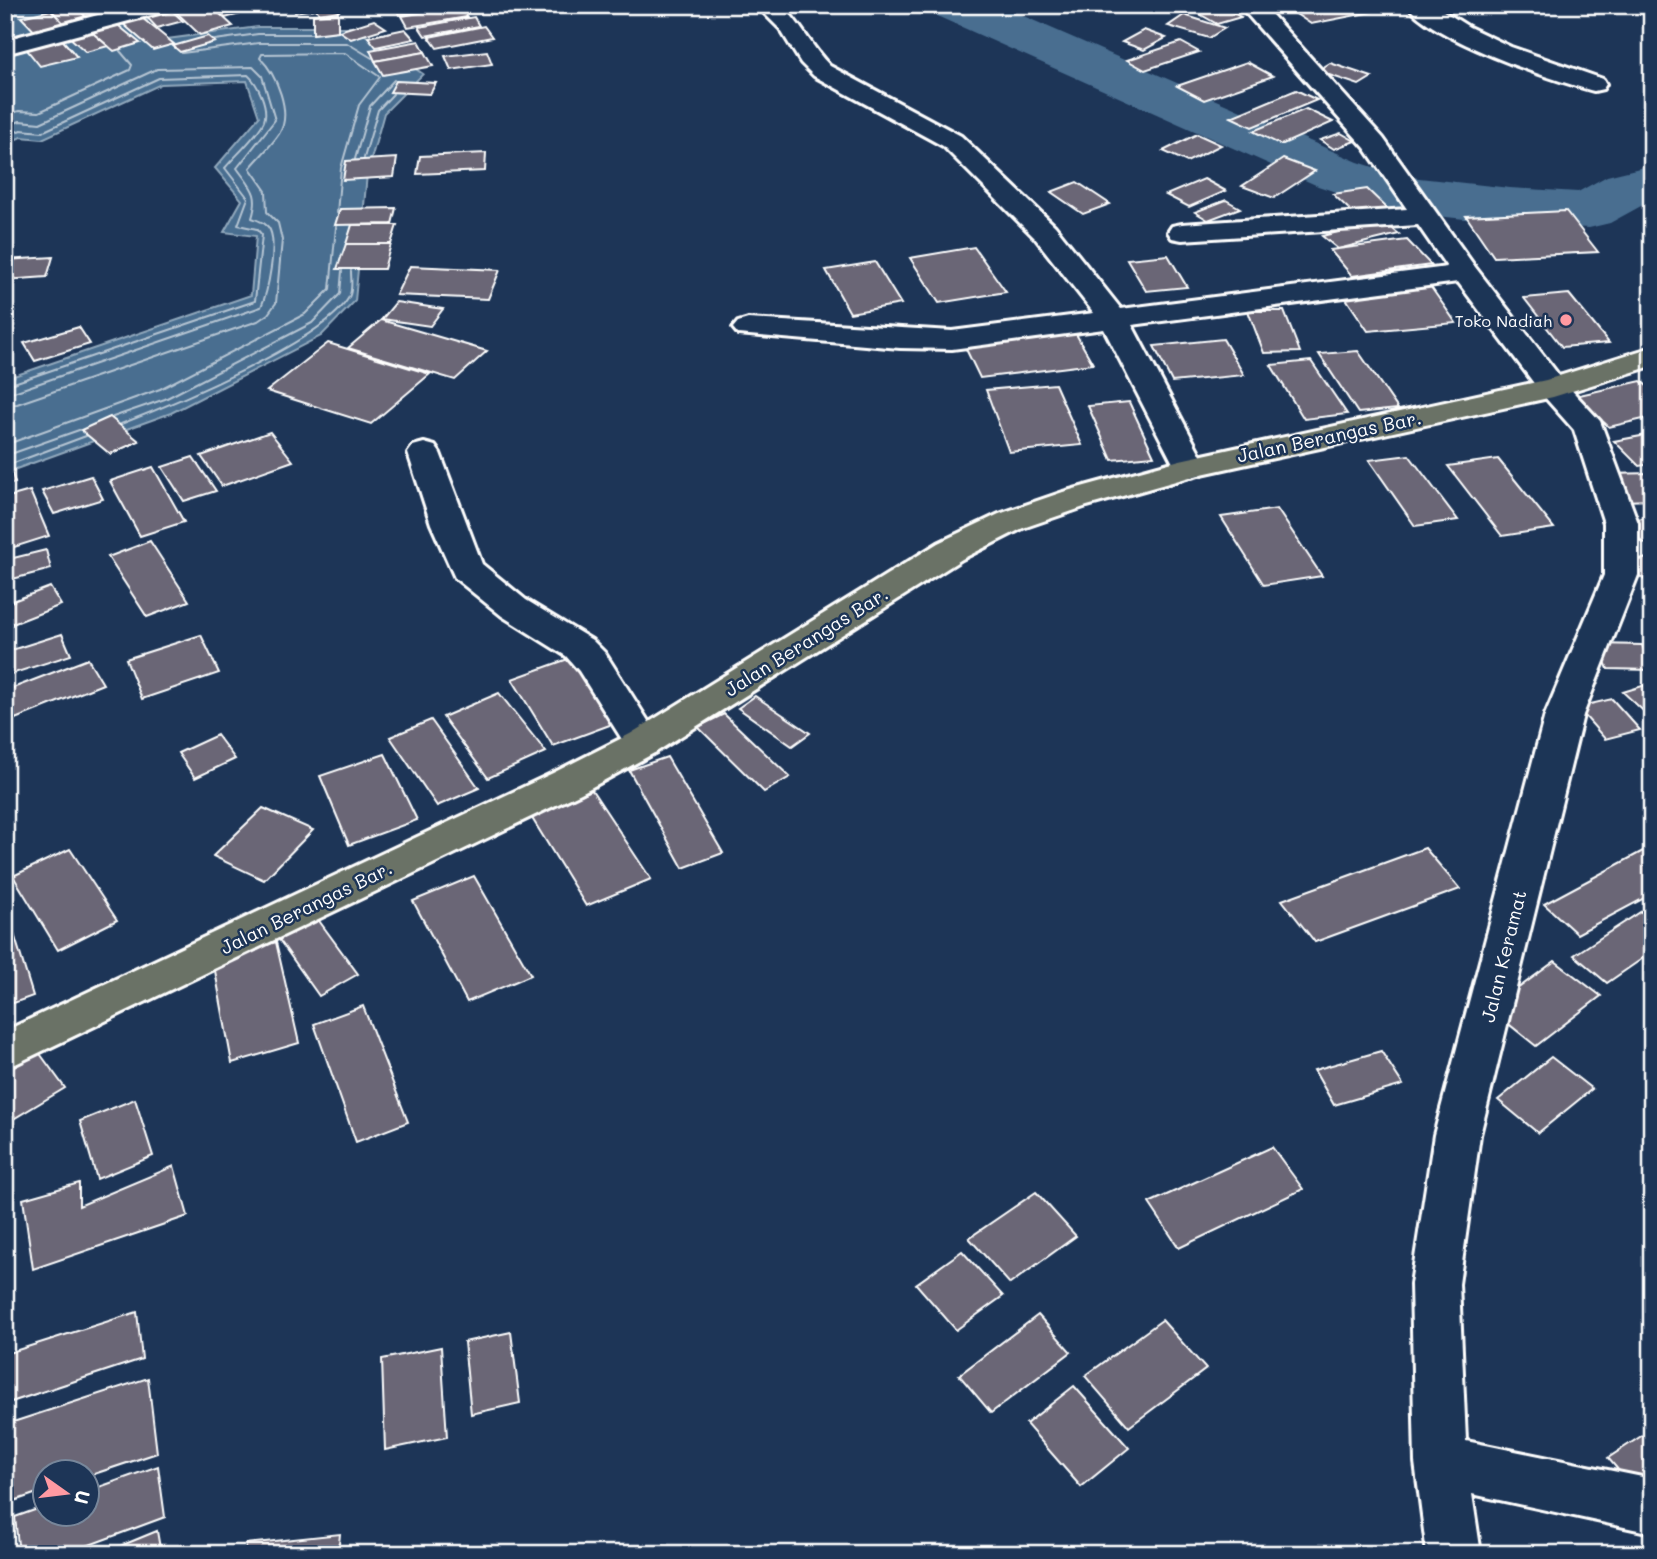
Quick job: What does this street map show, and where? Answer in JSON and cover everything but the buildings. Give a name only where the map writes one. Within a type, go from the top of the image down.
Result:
[{"type":"main road","name":"Jalan Berangas Bar.","points":[[5,1051],[566,783],[643,743],[950,551],[1011,521],[1075,499],[1191,467],[1553,388],[1652,355]]},
{"type":"street","points":[[5,47],[162,5]]},
{"type":"street","points":[[767,5],[789,25],[809,58],[822,71],[952,141],[1045,232],[1114,319],[1191,467]]},
{"type":"street","name":"Jalan Keramat","points":[[1250,5],[1374,143],[1465,273],[1553,388],[1588,428],[1621,523],[1621,575],[1564,715],[1457,1135],[1435,1284],[1441,1462],[1454,1554]]},
{"type":"street","points":[[1418,5],[1479,44],[1594,84]]},
{"type":"street","points":[[1182,232],[1420,208]]},
{"type":"street","points":[[748,328],[951,340],[1465,273]]},
{"type":"street","points":[[424,453],[447,524],[467,570],[514,608],[579,648],[592,662],[643,743]]},
{"type":"street","points":[[1441,1462],[1652,1506]]},
{"type":"water","points":[[5,5],[150,5],[144,42],[258,27],[353,27],[423,74],[384,113],[367,174],[355,301],[321,336],[171,413],[5,473],[5,379],[251,295],[256,236],[224,232],[242,200],[215,168],[259,117],[247,81],[161,84],[42,139],[21,137],[5,144]]},
{"type":"waterway","points":[[955,5],[1338,174],[1392,193],[1510,206],[1589,210],[1628,188],[1652,182]]},
{"type":"place","name":"Toko Nadiah","points":[[1566,320]]}]
